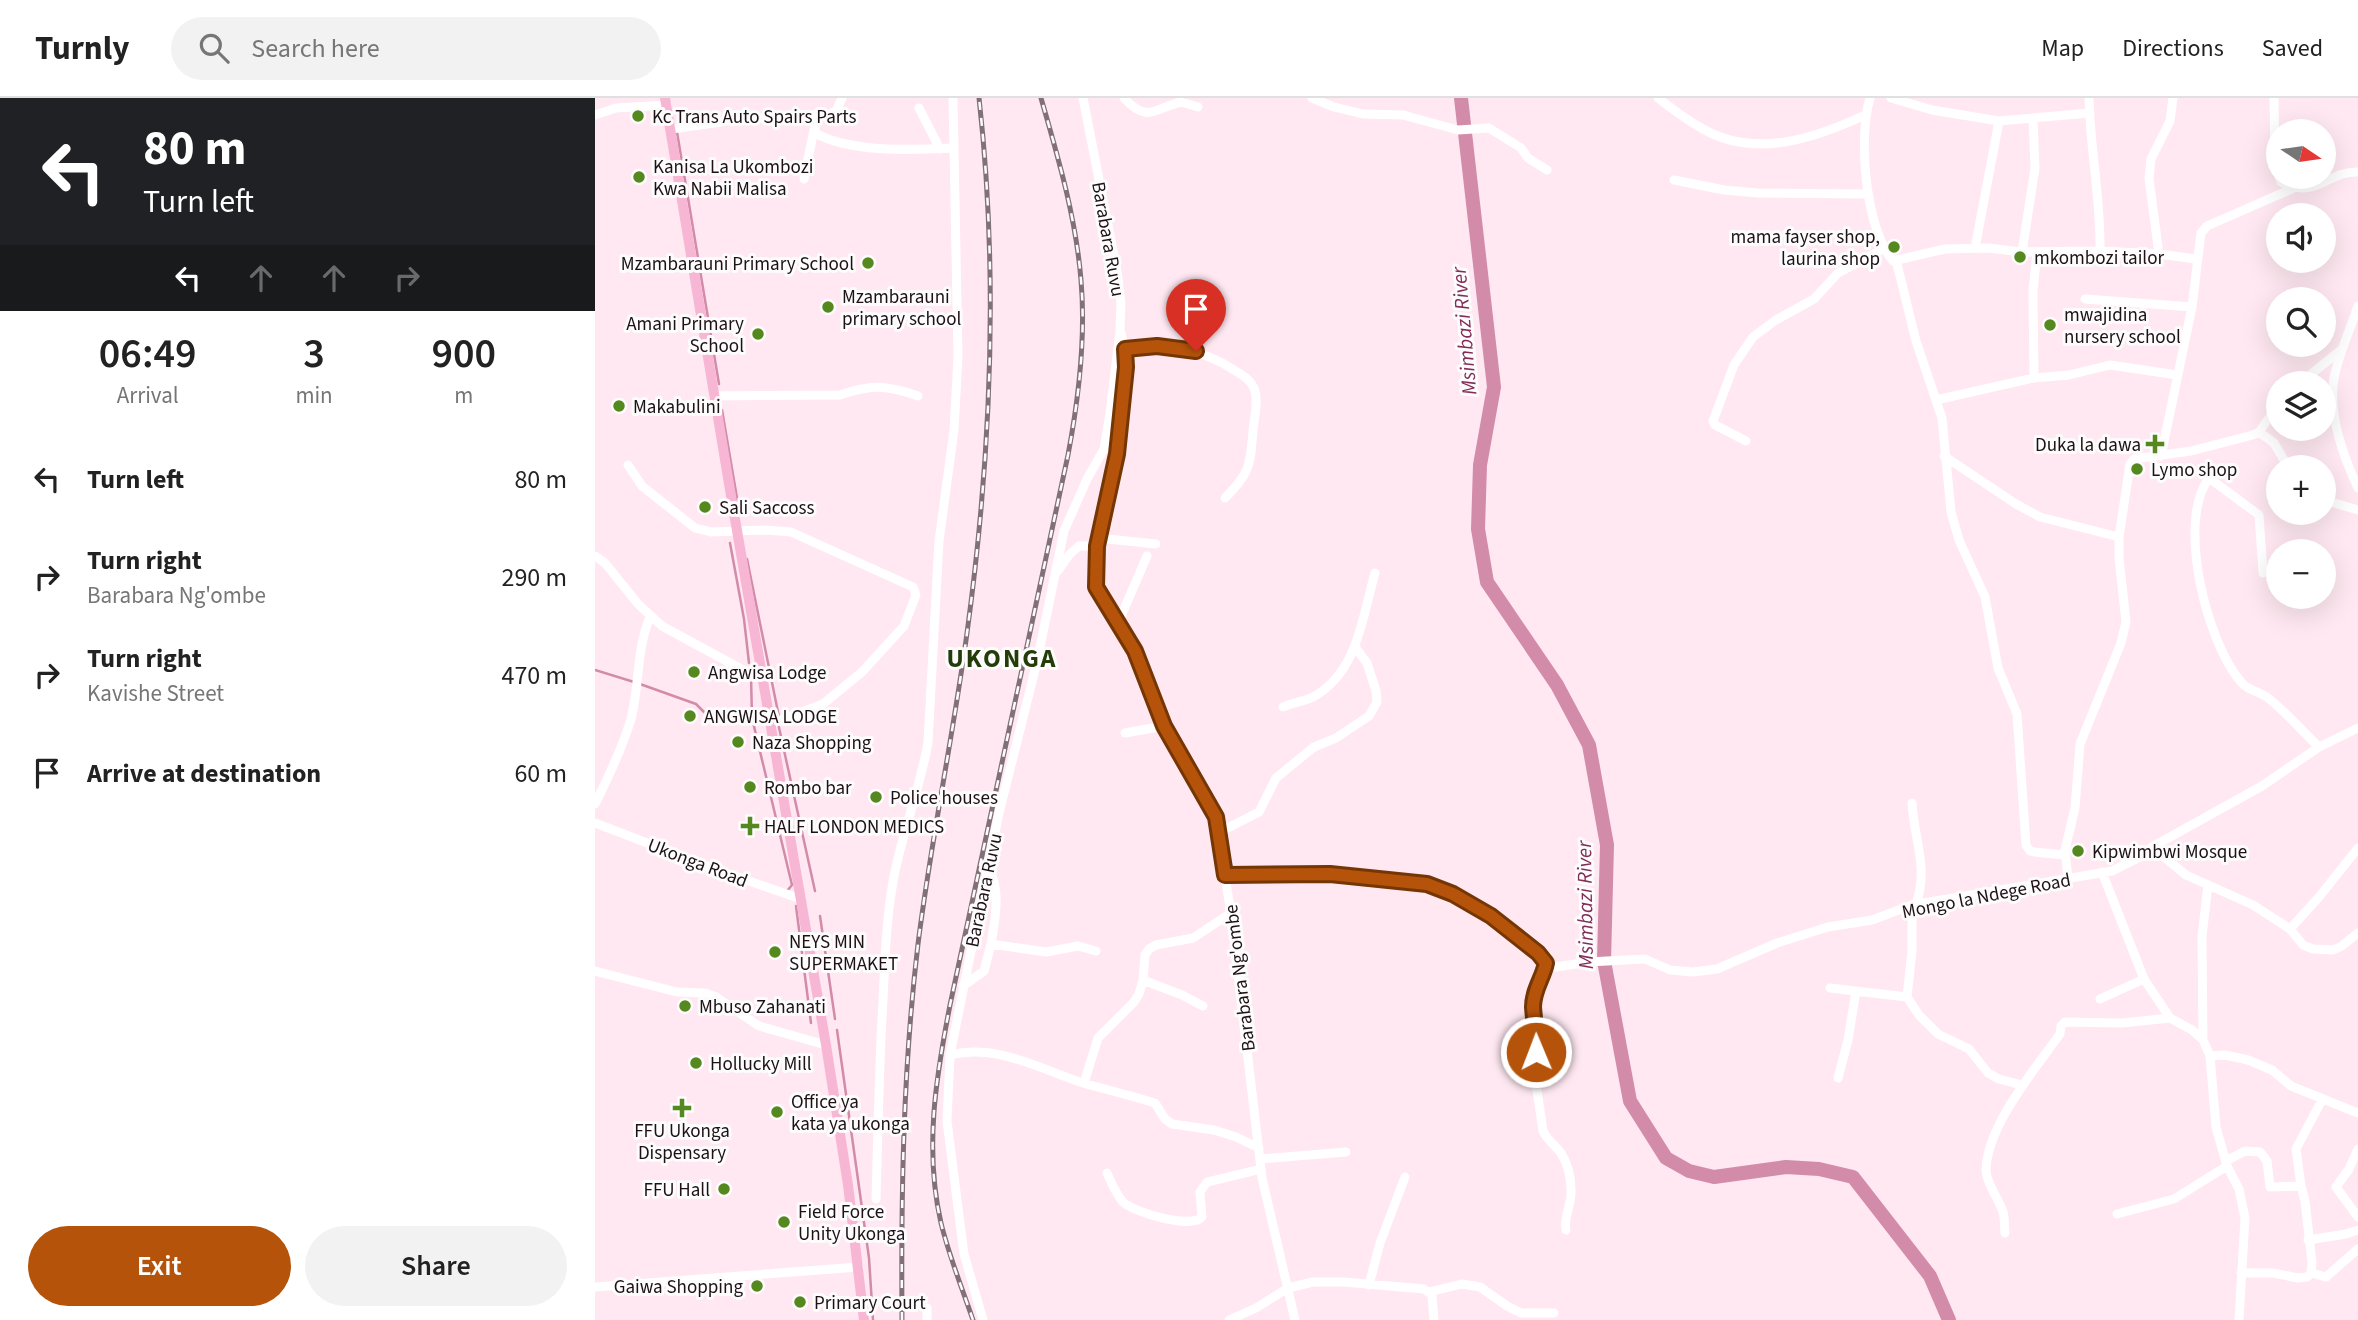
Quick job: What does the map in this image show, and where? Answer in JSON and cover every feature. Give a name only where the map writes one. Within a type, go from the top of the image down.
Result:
[{"type":"main road","points":[[666,101],[826,1045],[859,1267],[864,1320]]},
{"type":"street","points":[[672,129],[741,119],[830,114],[836,111],[842,98]]},
{"type":"street","points":[[876,1199],[887,925],[898,858],[923,774],[928,742],[939,541],[954,430],[958,357],[953,98]]},
{"type":"street","name":"Barabara Ruvu","points":[[983,1320],[964,1254],[954,1180],[947,1121],[950,1055],[987,866],[1036,666],[1064,531],[1104,449],[1120,331],[1121,303],[1117,271],[1083,98]]},
{"type":"street","points":[[1124,98],[1136,109],[1146,113],[1158,112],[1181,102],[1198,107]]},
{"type":"street","points":[[1313,98],[1334,107],[1363,114],[1403,115],[1458,130],[1489,128],[1521,148],[1528,158],[1547,170]]},
{"type":"street","points":[[1658,98],[1704,130],[1741,142],[1786,142],[1822,134],[1865,115]]},
{"type":"street","points":[[1870,98],[1865,115],[1864,154],[1868,194],[1879,234],[1891,259],[1945,249],[1975,248],[2022,252],[2099,251],[2196,259]]},
{"type":"street","points":[[1891,98],[1932,110],[1999,121],[2089,113]]},
{"type":"street","points":[[2089,98],[2093,165],[2100,217],[2099,251]]},
{"type":"street","points":[[2159,254],[2149,179],[2154,150],[2170,121],[2173,98]]},
{"type":"street","points":[[2274,98],[2274,119]]},
{"type":"street","points":[[595,115],[616,108],[666,101]]},
{"type":"street","points":[[919,108],[940,149]]},
{"type":"street","points":[[804,179],[815,116]]},
{"type":"street","points":[[2022,252],[2035,168],[2033,120]]},
{"type":"street","points":[[1975,248],[1999,121]]},
{"type":"street","points":[[814,130],[818,135],[859,145],[912,151],[954,148]]},
{"type":"street","points":[[2336,177],[2347,172],[2358,172]]},
{"type":"street","points":[[1674,180],[1724,190],[1758,193],[1868,194]]},
{"type":"street","points":[[2161,456],[2192,307],[2196,259],[2203,228],[2292,189]]},
{"type":"street","points":[[1746,441],[1715,425],[1713,421],[1734,365],[1746,346],[1761,329],[1814,299],[1838,273],[1885,248]]},
{"type":"street","points":[[2034,378],[2033,290],[2037,252]]},
{"type":"street","points":[[1896,260],[1916,341],[1942,418],[1951,512],[1985,597],[1998,668],[2017,715],[2026,845],[2030,851],[2065,855]]},
{"type":"street","points":[[2085,299],[2192,307]]},
{"type":"street","points":[[2358,306],[2342,349],[2333,396],[2339,433],[2349,469],[2358,488]]},
{"type":"street","name":"Barabara Ng'ombe","points":[[1120,331],[1126,367],[1117,454],[1098,542],[1096,587],[1135,651],[1164,726],[1216,817],[1231,913],[1261,1164],[1295,1320]]},
{"type":"street","points":[[1125,349],[1157,346],[1196,351],[1248,379],[1255,390],[1256,402],[1251,461],[1242,479],[1225,498]]},
{"type":"street","points":[[2315,371],[2342,349]]},
{"type":"street","points":[[1936,400],[2034,378],[2069,375],[2110,365],[2177,375]]},
{"type":"street","points":[[714,396],[841,395],[860,388],[891,387],[918,396]]},
{"type":"street","points":[[2069,879],[2065,855],[2075,808],[2080,744],[2125,629],[2127,616],[2119,558],[2119,537],[2132,461],[2259,432],[2266,422]]},
{"type":"street","points":[[2259,432],[2274,443],[2281,455]]},
{"type":"street","points":[[1944,456],[2040,517],[2119,537]]},
{"type":"street","points":[[628,465],[642,486],[695,528],[711,532],[779,530],[791,533],[913,587],[916,595],[904,626],[856,677],[823,704],[771,724]]},
{"type":"street","points":[[2263,573],[2259,515],[2209,478],[2197,508],[2195,560],[2208,617],[2226,662],[2241,683],[2249,690],[2267,697],[2319,747]]},
{"type":"street","points":[[2336,504],[2358,510]]},
{"type":"street","points":[[1054,576],[1079,546],[1098,542],[1156,544]]},
{"type":"street","points":[[595,556],[605,563],[650,617],[662,626],[743,670],[762,677]]},
{"type":"street","points":[[1119,621],[1147,556]]},
{"type":"street","points":[[1283,707],[1311,698],[1344,671],[1355,647],[1374,573]]},
{"type":"street","points":[[595,804],[621,751],[631,719],[638,683],[640,645],[650,617]]},
{"type":"street","points":[[1218,834],[1259,813],[1276,778],[1314,747],[1336,738],[1369,716],[1377,702],[1376,691],[1367,663],[1355,647]]},
{"type":"street","points":[[1125,733],[1164,726]]},
{"type":"street","name":"Mongo la Ndege Road","points":[[1546,963],[1556,967],[1588,962],[1645,959],[1670,970],[1693,972],[1717,968],[1777,943],[1828,927],[1872,920],[1914,904],[2069,879],[2119,868],[2262,786],[2319,747],[2358,728]]},
{"type":"street","points":[[1912,803],[1923,870],[1921,890],[1914,904],[1907,997],[1919,1015],[1938,1034],[1969,1049],[1992,1075],[2022,1085]]},
{"type":"street","name":"Ukonga Road","points":[[595,823],[801,899]]},
{"type":"street","points":[[2152,848],[2186,875],[2253,905],[2290,929],[2303,945],[2313,949],[2333,950],[2358,933]]},
{"type":"street","points":[[2290,929],[2358,848]]},
{"type":"street","points":[[963,986],[984,971],[991,944],[996,915],[995,894],[992,872],[987,866]]},
{"type":"street","points":[[2102,872],[2144,979],[2170,1018],[2192,1030],[2203,1040]]},
{"type":"street","points":[[1225,875],[1330,874],[1427,884],[1453,894],[1491,916],[1538,953],[1546,963],[1535,991],[1533,1007],[1537,1038],[1534,1070],[1543,1132],[1547,1140],[1560,1152],[1568,1167],[1571,1194],[1564,1222],[1566,1230]]},
{"type":"street","points":[[2209,885],[2202,936],[2203,1040],[2210,1056],[2215,1127],[2226,1163],[2239,1189],[2245,1218],[2239,1320]]},
{"type":"street","points":[[1084,1083],[1098,1038],[1134,1002],[1143,980],[1145,955],[1149,949],[1156,945],[1193,938],[1231,913]]},
{"type":"street","points":[[991,944],[1046,952],[1078,946],[1095,951]]},
{"type":"street","points":[[595,971],[677,992],[705,993],[759,1026],[826,1045]]},
{"type":"street","points":[[2100,999],[2144,979]]},
{"type":"street","points":[[1143,980],[1203,1006]]},
{"type":"street","points":[[1830,988],[1907,997]]},
{"type":"street","points":[[1838,1078],[1849,1040],[1856,991]]},
{"type":"street","points":[[2005,1233],[2003,1212],[1986,1170],[1995,1136],[2022,1085],[2060,1034],[2061,1026],[2065,1022],[2122,1023],[2170,1018]]},
{"type":"street","points":[[950,1055],[979,1050],[1029,1063],[1084,1083],[1155,1103],[1165,1119],[1172,1124],[1214,1130],[1259,1148]]},
{"type":"street","points":[[2210,1056],[2225,1055],[2248,1060],[2271,1070],[2291,1086],[2358,1113]]},
{"type":"street","points":[[2241,1273],[2273,1273],[2298,1278],[2307,1277],[2311,1273],[2305,1200],[2296,1149],[2322,1100]]},
{"type":"street","points":[[2358,1149],[2336,1187],[2358,1217]]},
{"type":"street","points":[[2117,1214],[2173,1199],[2245,1151],[2260,1152],[2267,1161],[2270,1187],[2301,1186]]},
{"type":"street","points":[[1107,1172],[1122,1201],[1132,1208],[1194,1223],[1200,1220],[1202,1214],[1200,1192],[1204,1185],[1211,1181],[1261,1164],[1346,1152]]},
{"type":"street","points":[[1369,1285],[1380,1243],[1405,1177]]},
{"type":"street","points":[[2308,1240],[2358,1230]]},
{"type":"street","points":[[2311,1273],[2326,1277],[2358,1249]]},
{"type":"street","points":[[595,1287],[859,1267]]},
{"type":"street","points":[[1229,1320],[1257,1308],[1288,1288],[1313,1282],[1408,1286],[1429,1292],[1462,1284],[1481,1287],[1521,1313],[1554,1313]]},
{"type":"street","points":[[1429,1292],[1432,1295],[1434,1320]]},
{"type":"street","points":[[927,1308],[927,1320]]},
{"type":"waterway","name":"Msimbazi River","points":[[1461,98],[1494,387],[1480,465],[1478,529],[1487,582],[1557,685],[1589,745],[1607,845],[1604,961],[1630,1101],[1666,1158],[1689,1171],[1714,1177],[1786,1167],[1819,1169],[1853,1177],[1930,1276],[1949,1320]]},
{"type":"waterway","points":[[677,132],[719,384]]},
{"type":"waterway","points":[[722,410],[738,504]]},
{"type":"waterway","points":[[730,543],[749,663]]},
{"type":"waterway","points":[[747,559],[779,717]]},
{"type":"waterway","points":[[595,670],[634,682]]},
{"type":"waterway","points":[[751,676],[752,718],[792,885],[787,891]]},
{"type":"waterway","points":[[640,684],[696,704],[704,712],[752,718]]},
{"type":"waterway","points":[[778,723],[815,891]]},
{"type":"waterway","points":[[796,906],[811,1023]]},
{"type":"waterway","points":[[820,916],[835,1019]]},
{"type":"waterway","points":[[837,1030],[869,1258],[873,1320]]},
{"type":"railway","points":[[902,1320],[904,1132],[913,991],[923,905],[967,633],[987,433],[989,232],[979,98]]},
{"type":"railway","points":[[973,1320],[948,1248],[936,1195],[933,1140],[940,1059],[1068,455],[1082,346],[1079,257],[1071,211],[1041,98]]},
{"type":"place","name":"Kc Trans Auto Spairs Parts","points":[[638,116]]},
{"type":"place","name":"Kanisa La Ukombozi Kwa Nabii Malisa","points":[[639,177]]},
{"type":"place","name":"mama fayser shop, laurina shop","points":[[1894,247]]},
{"type":"place","name":"mkombozi tailor","points":[[2020,257]]},
{"type":"place","name":"Mzambarauni Primary School","points":[[868,263]]},
{"type":"place","name":"Mzambarauni primary school","points":[[828,307]]},
{"type":"place","name":"mwajidina nursery school","points":[[2050,325]]},
{"type":"place","name":"Amani Primary School","points":[[758,334]]},
{"type":"place","name":"Makabulini","points":[[619,406]]},
{"type":"place","name":"Duka la dawa","points":[[2155,444]]},
{"type":"place","name":"Lymo shop","points":[[2137,469]]},
{"type":"place","name":"Sali Saccoss","points":[[705,507]]},
{"type":"place","name":"Angwisa Lodge","points":[[694,672]]},
{"type":"place","name":"ANGWISA LODGE","points":[[690,716]]},
{"type":"place","name":"Naza Shopping","points":[[738,742]]},
{"type":"place","name":"Rombo bar","points":[[750,787]]},
{"type":"place","name":"Police houses","points":[[876,797]]},
{"type":"place","name":"HALF LONDON MEDICS","points":[[750,826]]},
{"type":"place","name":"Kipwimbwi Mosque","points":[[2078,851]]},
{"type":"place","name":"NEYS MIN SUPERMAKET","points":[[775,952]]},
{"type":"place","name":"Mbuso Zahanati","points":[[685,1006]]},
{"type":"place","name":"Hollucky Mill","points":[[696,1063]]},
{"type":"place","name":"FFU Ukonga Dispensary","points":[[682,1108]]},
{"type":"place","name":"Office ya kata ya ukonga","points":[[777,1112]]},
{"type":"place","name":"FFU Hall","points":[[724,1189]]},
{"type":"place","name":"Field Force Unity Ukonga","points":[[784,1222]]},
{"type":"place","name":"Gaiwa Shopping","points":[[757,1286]]},
{"type":"place","name":"Primary Court","points":[[800,1302]]},
{"type":"district","name":"UKONGA","points":[[1002,658]]},
{"type":"route","points":[[1196,351],[1157,346],[1125,349],[1126,367],[1117,454],[1097,546],[1096,587],[1135,651],[1164,726],[1216,817],[1225,875],[1330,874],[1427,884],[1453,894],[1491,916],[1538,953],[1546,963],[1535,991],[1533,1007],[1537,1028],[1536,1052]]}]
